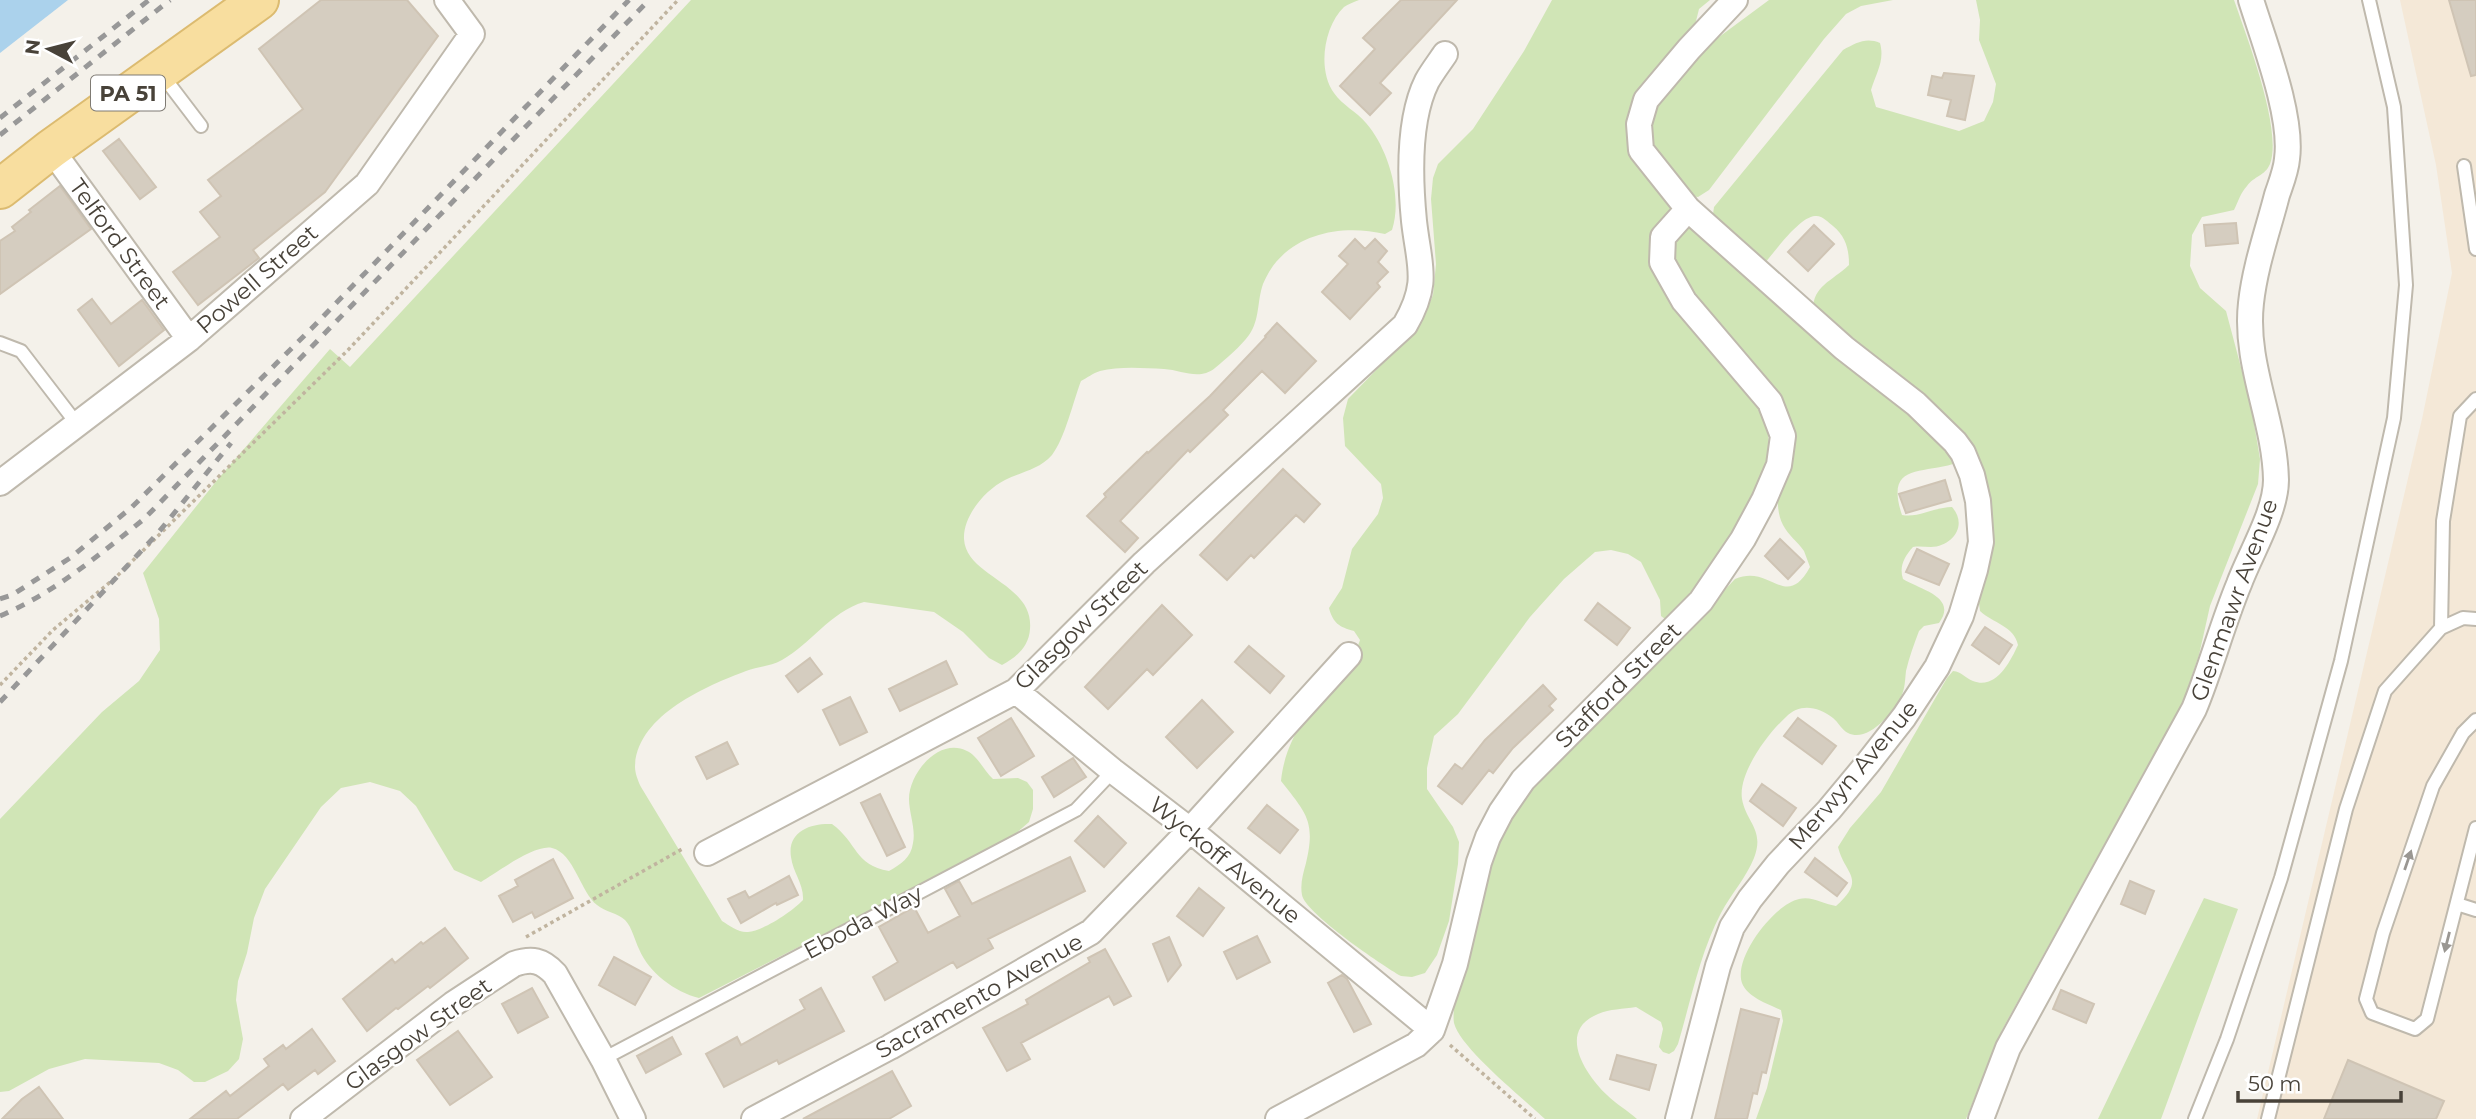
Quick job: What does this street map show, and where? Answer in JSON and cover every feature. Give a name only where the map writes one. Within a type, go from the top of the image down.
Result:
[{"type":"main road","name":"PA 51","points":[[0,189],[51,149],[259,0]]},
{"type":"street","name":"Powell Street","points":[[0,484],[189,339],[367,184],[472,34],[447,0]]},
{"type":"street","name":"Merwyn Avenue","points":[[1678,1119],[1718,965],[1732,927],[1778,864],[1829,810],[1868,763],[1937,667],[1961,616],[1981,542],[1978,501],[1972,475],[1955,442],[1916,404],[1844,348],[1688,209],[1641,150],[1639,124],[1646,100],[1735,0]]},
{"type":"street","name":"Glenmawr Avenue","points":[[1982,1119],[2008,1048],[2194,709],[2239,583],[2265,524],[2276,484],[2274,444],[2250,343],[2250,316],[2260,255],[2287,159],[2288,133],[2276,77],[2251,0]]},
{"type":"street","name":"Glasgow Street","points":[[707,853],[1016,691],[1144,563],[1405,326],[1416,306],[1422,275],[1414,220],[1410,156],[1418,108],[1426,82],[1445,54]]},
{"type":"street","name":"Telford Street","points":[[51,149],[189,339]]},
{"type":"street","name":"Stafford Street","points":[[1432,1030],[1455,964],[1479,862],[1501,812],[1523,780],[1702,601],[1743,539],[1779,465],[1783,436],[1770,402],[1684,301],[1662,262],[1663,237],[1688,209]]},
{"type":"street","name":"Sacramento Avenue","points":[[754,1119],[890,1047],[1091,932],[1190,830],[1349,655]]},
{"type":"street","name":"Wyckoff Avenue","points":[[1016,691],[1190,830],[1432,1030]]},
{"type":"street","name":"Glasgow Street","points":[[303,1119],[453,1004],[514,964],[525,960],[537,960],[546,964],[555,974],[603,1059]]},
{"type":"street","points":[[1278,1119],[1416,1045],[1432,1030]]},
{"type":"street","points":[[603,1059],[633,1119]]},
{"type":"lane","points":[[2194,1119],[2227,1039],[2281,878],[2341,661],[2394,418],[2406,285],[2394,107],[2369,0]]},
{"type":"lane","points":[[159,71],[201,126]]},
{"type":"lane","points":[[2464,166],[2476,249]]},
{"type":"lane","points":[[0,344],[20,351],[78,424]]},
{"type":"lane","points":[[2441,628],[2443,521],[2460,416],[2476,399]]},
{"type":"lane","points":[[2268,1119],[2346,809],[2385,691],[2441,628],[2463,618],[2476,620]]},
{"type":"lane","points":[[2476,720],[2463,733],[2433,786],[2379,946],[2366,999],[2372,1013],[2415,1028],[2427,1019],[2476,828]]},
{"type":"lane","name":"Eboda Way","points":[[603,1059],[1076,810],[1113,771]]},
{"type":"lane","points":[[2457,904],[2476,910]]},
{"type":"path","points":[[0,685],[53,629],[116,578],[348,350],[678,0]]},
{"type":"path","points":[[1432,1030],[1535,1119]]},
{"type":"shaded area","points":[[2400,0],[2476,0],[2476,1119],[2257,1119],[2422,419],[2452,273],[2436,165]]},
{"type":"green space","points":[[691,0],[1359,0],[1344,7],[1337,15],[1328,36],[1324,61],[1334,93],[1366,123],[1387,159],[1396,203],[1392,230],[1385,234],[1349,230],[1331,232],[1314,236],[1284,254],[1272,267],[1263,284],[1253,329],[1233,352],[1209,372],[1197,374],[1164,369],[1115,368],[1097,372],[1081,381],[1065,430],[1052,455],[1041,464],[997,484],[983,497],[967,521],[964,539],[968,552],[976,563],[1022,601],[1028,613],[1030,629],[1027,641],[1013,658],[1002,665],[989,658],[963,632],[934,612],[864,602],[841,613],[782,660],[730,677],[676,706],[660,718],[638,749],[635,769],[641,787],[722,921],[741,931],[754,931],[769,924],[803,900],[791,857],[793,841],[802,830],[816,825],[832,824],[862,859],[878,868],[889,871],[905,860],[914,838],[910,789],[928,760],[946,749],[956,748],[971,753],[993,779],[1018,778],[1027,782],[1033,790],[1033,809],[1029,822],[1014,835],[699,998],[672,986],[649,966],[625,920],[591,899],[572,865],[560,851],[552,848],[536,850],[481,882],[454,870],[416,806],[400,791],[370,782],[341,788],[321,807],[265,889],[254,918],[238,981],[236,1000],[243,1039],[239,1059],[228,1071],[205,1082],[194,1082],[178,1070],[159,1063],[85,1059],[49,1069],[9,1091],[0,1092],[0,819],[102,712],[139,681],[160,650],[159,619],[143,573],[218,479],[330,349],[350,367]]},
{"type":"green space","points":[[1552,0],[1710,0],[1699,9],[1695,25],[1655,70],[1635,100],[1630,122],[1679,209],[1658,233],[1761,407],[1769,449],[1762,477],[1742,521],[1713,565],[1669,622],[1661,616],[1660,600],[1641,562],[1628,554],[1611,550],[1595,552],[1564,579],[1530,617],[1458,714],[1434,736],[1427,768],[1427,789],[1453,827],[1459,842],[1458,864],[1449,921],[1437,955],[1425,973],[1412,977],[1401,976],[1346,938],[1306,903],[1301,887],[1309,849],[1309,827],[1303,810],[1281,781],[1283,766],[1299,727],[1349,662],[1360,640],[1354,631],[1337,624],[1329,608],[1342,588],[1352,549],[1378,514],[1383,498],[1381,484],[1345,446],[1343,418],[1348,399],[1420,325],[1433,295],[1436,264],[1431,199],[1433,178],[1438,164],[1473,129],[1524,51]]},
{"type":"green space","points":[[1769,0],[1893,0],[1861,6],[1846,14],[1709,190],[1698,197],[1690,196],[1657,161],[1648,135],[1657,102],[1696,54]]},
{"type":"green space","points":[[1976,0],[2234,0],[2261,82],[2272,129],[2273,149],[2268,168],[2245,188],[2234,210],[2202,217],[2192,235],[2190,266],[2200,288],[2226,311],[2251,405],[2260,459],[2258,484],[2210,606],[2199,655],[2183,702],[2002,1030],[1966,1119],[1756,1119],[1767,1088],[1783,1021],[1781,1010],[1753,996],[1742,983],[1741,972],[1750,946],[1768,921],[1789,903],[1809,899],[1836,906],[1845,897],[1852,882],[1838,847],[1850,828],[1881,792],[1947,678],[1953,671],[1973,681],[1989,682],[2001,673],[2018,645],[2008,629],[1980,611],[1991,529],[1985,476],[1970,447],[1813,312],[1819,290],[1849,265],[1841,234],[1818,216],[1809,218],[1794,229],[1763,265],[1712,221],[1714,207],[1843,50],[1861,42],[1880,43],[1881,61],[1871,90],[1876,107],[1959,131],[1984,121],[1993,102],[1996,84],[1979,40],[1980,20]]},
{"type":"green space","points":[[1689,217],[1955,454],[1953,464],[1918,471],[1902,479],[1898,487],[1898,499],[1902,515],[1952,507],[1959,521],[1952,539],[1939,546],[1913,547],[1903,562],[1903,579],[1935,595],[1944,607],[1944,614],[1939,623],[1924,626],[1919,631],[1907,666],[1902,694],[1886,718],[1864,734],[1856,735],[1846,732],[1833,718],[1821,711],[1809,708],[1797,710],[1771,733],[1749,766],[1742,799],[1756,833],[1757,848],[1751,865],[1714,928],[1674,1051],[1669,1054],[1659,1047],[1663,1029],[1661,1022],[1636,1007],[1598,1014],[1585,1022],[1579,1031],[1579,1053],[1591,1076],[1610,1098],[1637,1119],[1545,1119],[1480,1059],[1459,1033],[1454,1021],[1454,1006],[1492,856],[1506,819],[1529,788],[1642,678],[1735,579],[1758,577],[1793,586],[1810,567],[1804,551],[1785,529],[1779,515],[1778,493],[1790,437],[1688,298],[1668,244]]},
{"type":"green space","points":[[2204,898],[2238,909],[2161,1119],[2098,1119]]},
{"type":"water","points":[[0,0],[68,0],[0,53]]},
{"type":"building","points":[[321,0],[407,0],[438,36],[325,192],[253,250],[259,258],[198,305],[173,272],[220,237],[200,212],[221,196],[208,180],[303,109],[259,49]]},
{"type":"building","points":[[1401,0],[1457,0],[1380,83],[1391,93],[1370,115],[1340,86],[1375,49],[1363,38]]},
{"type":"building","points":[[2449,0],[2476,0],[2476,75],[2471,76]]},
{"type":"building","points":[[1944,73],[1974,76],[1965,120],[1947,116],[1951,100],[1928,95],[1932,76],[1942,78]]},
{"type":"building","points":[[119,139],[156,187],[140,199],[103,151]]},
{"type":"building","points":[[60,186],[91,229],[0,294],[0,241],[15,231],[12,227],[31,212],[29,210]]},
{"type":"building","points":[[2236,223],[2238,243],[2206,246],[2204,225]]},
{"type":"building","points":[[1814,225],[1834,244],[1808,271],[1788,252]]},
{"type":"building","points":[[1355,239],[1365,249],[1375,239],[1387,251],[1378,262],[1388,272],[1377,283],[1380,287],[1350,319],[1322,292],[1348,264],[1339,256]]},
{"type":"building","points":[[92,299],[111,324],[142,300],[164,330],[119,366],[78,310]]},
{"type":"building","points":[[1277,323],[1316,361],[1285,393],[1262,371],[1223,410],[1228,415],[1190,452],[1188,450],[1120,521],[1138,538],[1125,552],[1087,516],[1106,497],[1104,494],[1147,452],[1210,396]]},
{"type":"building","points":[[1283,469],[1320,504],[1304,522],[1296,515],[1254,558],[1251,555],[1227,580],[1200,555]]},
{"type":"building","points":[[1945,480],[1951,500],[1906,513],[1899,494]]},
{"type":"building","points":[[1780,539],[1804,562],[1788,579],[1765,556]]},
{"type":"building","points":[[1917,549],[1949,564],[1939,585],[1906,572]]},
{"type":"building","points":[[1598,603],[1630,628],[1617,645],[1585,620]]},
{"type":"building","points":[[1162,605],[1192,635],[1153,675],[1147,669],[1108,709],[1085,687]]},
{"type":"building","points":[[1985,627],[2012,645],[1999,664],[1972,645]]},
{"type":"building","points":[[1249,646],[1284,676],[1270,693],[1235,662]]},
{"type":"building","points":[[810,658],[822,674],[798,692],[786,676]]},
{"type":"building","points":[[946,661],[957,684],[900,711],[889,689]]},
{"type":"building","points":[[1543,685],[1556,699],[1549,706],[1553,710],[1513,748],[1493,773],[1489,770],[1462,804],[1438,786],[1455,764],[1462,769],[1485,740]]},
{"type":"building","points":[[850,697],[867,732],[840,745],[823,710]]},
{"type":"building","points":[[1202,700],[1233,732],[1197,768],[1166,737]]},
{"type":"building","points":[[1011,718],[1034,756],[1001,776],[978,738]]},
{"type":"building","points":[[1798,718],[1836,746],[1822,764],[1784,736]]},
{"type":"building","points":[[727,742],[738,764],[707,779],[696,757]]},
{"type":"building","points":[[1073,758],[1086,777],[1054,797],[1042,777]]},
{"type":"building","points":[[1762,784],[1796,808],[1783,826],[1750,801]]},
{"type":"building","points":[[880,794],[905,847],[887,856],[861,803]]},
{"type":"building","points":[[1267,805],[1298,830],[1280,853],[1248,828]]},
{"type":"building","points":[[1098,816],[1126,843],[1104,867],[1075,841]]},
{"type":"building","points":[[1070,857],[1085,891],[988,939],[993,948],[957,968],[953,962],[885,1000],[873,977],[898,962],[879,927],[914,907],[928,933],[960,916],[945,889],[959,881],[972,904]]},
{"type":"building","points":[[1815,858],[1847,883],[1837,896],[1805,872]]},
{"type":"building","points":[[553,859],[573,898],[535,918],[532,912],[513,922],[499,896],[518,886],[515,880]]},
{"type":"building","points":[[789,876],[798,895],[777,905],[776,903],[741,923],[728,899],[745,891],[749,898]]},
{"type":"building","points":[[2130,881],[2154,891],[2145,914],[2121,904]]},
{"type":"building","points":[[1199,888],[1224,908],[1203,936],[1177,916]]},
{"type":"building","points":[[445,928],[468,958],[367,1031],[343,999],[392,959],[395,963],[421,942],[423,944]]},
{"type":"building","points":[[1257,936],[1270,962],[1237,979],[1224,952]]},
{"type":"building","points":[[1169,937],[1181,965],[1168,981],[1153,944]]},
{"type":"building","points":[[1105,949],[1131,996],[1114,1005],[1109,996],[1021,1043],[1030,1059],[1007,1071],[983,1028],[1028,1004],[1026,1000],[1090,962],[1088,958]]},
{"type":"building","points":[[614,957],[651,977],[635,1005],[599,985]]},
{"type":"building","points":[[1342,975],[1347,979],[1371,1024],[1354,1032],[1328,983]]},
{"type":"building","points":[[532,988],[548,1017],[518,1033],[502,1004]]},
{"type":"building","points":[[821,988],[844,1031],[779,1064],[777,1060],[724,1087],[706,1054],[737,1037],[741,1045],[805,1009],[800,1000]]},
{"type":"building","points":[[2061,990],[2094,1004],[2086,1023],[2053,1009]]},
{"type":"building","points":[[1741,1009],[1779,1019],[1766,1073],[1762,1072],[1757,1094],[1753,1093],[1747,1119],[1715,1119]]},
{"type":"building","points":[[312,1029],[335,1061],[318,1074],[315,1070],[288,1090],[283,1084],[237,1119],[190,1119],[226,1091],[230,1096],[269,1066],[264,1059],[283,1045],[286,1049]]},
{"type":"building","points":[[458,1031],[492,1077],[450,1105],[417,1060]]},
{"type":"building","points":[[672,1037],[681,1054],[646,1073],[637,1056]]},
{"type":"building","points":[[1617,1055],[1656,1065],[1649,1090],[1610,1079]]},
{"type":"building","points":[[2348,1060],[2444,1101],[2436,1119],[2324,1119]]},
{"type":"building","points":[[892,1071],[911,1106],[889,1119],[803,1119]]},
{"type":"building","points":[[39,1087],[63,1119],[2,1119],[22,1099]]},
{"type":"railway","points":[[0,118],[149,0]]},
{"type":"railway","points":[[0,135],[170,0]]},
{"type":"railway","points":[[0,599],[12,595],[70,558],[132,507],[311,329],[629,0]]},
{"type":"railway","points":[[0,616],[57,585],[144,519],[649,0]]},
{"type":"railway","points":[[0,702],[158,533],[231,443]]}]
